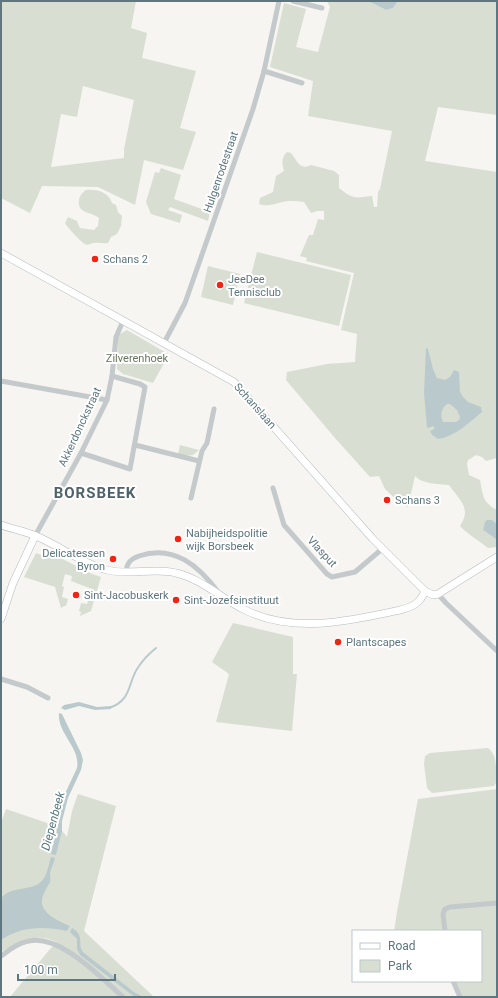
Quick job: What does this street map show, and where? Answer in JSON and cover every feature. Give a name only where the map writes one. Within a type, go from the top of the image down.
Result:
[{"type":"street","name":"Hulgenrodestraat","points":[[164,343],[185,303],[253,109],[264,71],[279,1]]},
{"type":"street","points":[[294,1],[322,8]]},
{"type":"street","points":[[264,71],[302,83]]},
{"type":"street","name":"Schanslaan","points":[[1,252],[228,378],[236,384],[382,549],[425,590]]},
{"type":"street","name":"Akkerdonckstraat","points":[[35,536],[81,453],[107,400],[112,376],[117,333],[123,321]]},
{"type":"street","points":[[81,453],[130,469],[145,387],[140,384],[112,376]]},
{"type":"street","points":[[1,381],[107,400]]},
{"type":"street","points":[[191,498],[199,461],[202,451],[207,443],[214,409]]},
{"type":"street","points":[[135,445],[199,461]]},
{"type":"street","name":"Vlasput","points":[[273,488],[284,525],[327,574],[332,577],[355,572],[382,549]]},
{"type":"street","points":[[1,525],[35,536],[106,570],[126,572],[176,572],[188,577],[239,607],[256,615],[286,622],[322,624],[345,622],[409,608],[419,603],[425,590],[433,595],[438,594],[497,557]]},
{"type":"street","points":[[1,619],[12,583],[35,536]]},
{"type":"street","points":[[126,572],[129,562],[136,557],[157,553],[173,555],[180,557],[194,565],[204,574],[219,594]]},
{"type":"street","points":[[438,594],[497,651]]},
{"type":"street","points":[[1,679],[27,687],[48,698]]},
{"type":"street","points":[[445,930],[443,914],[445,909],[450,907],[497,904]]},
{"type":"street","points":[[1,956],[24,942],[37,941],[52,943],[82,961],[123,997]]},
{"type":"street","points":[[453,982],[460,997]]},
{"type":"green space","points":[[1,1],[136,1],[131,28],[147,33],[142,58],[196,71],[180,128],[196,132],[183,170],[144,160],[135,205],[98,187],[42,186],[30,213],[1,198]],"holes":[[[83,86],[134,100],[124,149],[124,158],[51,167],[61,114],[77,117]]]},
{"type":"green space","points":[[327,1],[368,1],[386,10],[393,8],[398,1],[497,1],[497,115],[438,107],[425,161],[497,172],[497,458],[486,461],[482,457],[476,455],[468,460],[467,464],[469,475],[480,480],[484,498],[488,504],[497,510],[497,524],[492,520],[483,530],[497,540],[496,547],[488,548],[460,526],[465,514],[465,509],[449,485],[422,481],[415,476],[408,507],[401,504],[385,489],[379,476],[370,477],[286,380],[287,372],[327,364],[355,362],[357,334],[341,330],[354,273],[306,261],[307,258],[300,256],[309,235],[313,235],[318,219],[324,220],[324,211],[311,213],[304,202],[300,201],[288,201],[262,205],[259,204],[260,198],[273,192],[276,176],[284,171],[282,161],[287,152],[291,153],[301,166],[304,167],[311,165],[334,171],[339,175],[339,188],[353,197],[372,196],[374,207],[377,207],[378,192],[380,189],[392,131],[308,116],[313,81],[270,67],[284,3],[306,9],[296,47],[318,52],[330,7]]},
{"type":"green space","points":[[161,168],[181,175],[174,199],[210,212],[208,221],[170,207],[168,210],[182,215],[180,223],[151,214],[146,202],[155,172],[159,173]]},
{"type":"green space","points":[[86,190],[95,190],[108,196],[112,203],[116,205],[118,212],[122,216],[121,226],[117,234],[111,237],[108,243],[93,243],[86,245],[77,238],[65,223],[68,217],[77,221],[80,228],[94,230],[98,226],[99,218],[85,212],[79,205],[80,197]]},
{"type":"green space","points":[[257,252],[351,275],[339,326],[244,303]]},
{"type":"green space","name":"JeeDee Tennisclub","points":[[208,266],[240,274],[233,305],[201,297]]},
{"type":"green space","name":"Zilverenhoek","points":[[127,330],[168,354],[153,383],[123,374],[117,369],[118,335]]},
{"type":"green space","points":[[180,445],[199,450],[193,455],[186,456],[178,454]]},
{"type":"green space","points":[[45,550],[92,574],[101,577],[91,611],[80,616],[81,612],[79,611],[81,603],[87,604],[92,589],[71,581],[72,576],[65,574],[62,586],[64,587],[62,597],[68,599],[66,606],[61,608],[55,587],[24,577],[36,553],[41,555]]},
{"type":"green space","points":[[233,623],[293,637],[293,674],[297,674],[292,731],[216,722],[229,674],[212,662]]},
{"type":"green space","points":[[488,748],[495,759],[496,764],[496,783],[494,786],[432,793],[427,788],[424,764],[425,756],[430,753]]},
{"type":"green space","points":[[497,789],[497,997],[460,997],[453,982],[482,982],[482,930],[394,930],[418,799]]},
{"type":"green space","points":[[78,794],[116,806],[84,931],[154,997],[10,997],[56,942],[49,939],[34,938],[21,942],[1,952],[1,823],[6,809],[59,827],[67,837],[72,811]]},
{"type":"shaded area","points":[[368,1],[398,1],[393,8],[386,10]]},
{"type":"shaded area","points":[[426,348],[428,349],[437,378],[445,380],[450,377],[454,370],[459,372],[460,392],[468,402],[481,407],[482,412],[456,432],[444,438],[438,439],[432,435],[430,431],[434,429],[434,426],[427,428],[424,393]],"holes":[[[447,404],[450,404],[457,410],[460,417],[459,420],[456,422],[443,422],[441,415],[442,410]]]},
{"type":"shaded area","points":[[487,520],[492,520],[497,524],[497,540],[483,530]]},
{"type":"shaded area","points":[[79,702],[97,707],[111,706],[111,709],[95,710],[79,706],[65,710],[61,708],[64,705]]},
{"type":"shaded area","points":[[59,713],[62,714],[83,760],[81,770],[68,798],[56,855],[51,854],[63,798],[77,768],[76,754],[59,720]]},
{"type":"shaded area","points":[[51,857],[55,858],[50,873],[50,882],[44,893],[42,905],[47,913],[70,926],[67,931],[50,928],[33,928],[9,935],[1,940],[1,898],[12,891],[40,883],[44,878]]},
{"type":"shaded area","points":[[72,928],[79,934],[81,947],[84,953],[134,992],[143,997],[135,997],[132,995],[80,955],[77,949],[77,939],[70,932]]},
{"type":"waterway","name":"Diepenbeek","points":[[109,708],[117,705],[126,695],[135,672],[156,648]]},
{"type":"place","name":"Schans 2","points":[[95,259]]},
{"type":"place","name":"JeeDee Tennisclub","points":[[220,285]]},
{"type":"place","name":"Schans 3","points":[[387,500]]},
{"type":"place","name":"Nabijheidspolitie wijk Borsbeek","points":[[178,539]]},
{"type":"place","name":"Delicatessen Byron","points":[[113,559]]},
{"type":"place","name":"Sint-Jacobuskerk","points":[[76,595]]},
{"type":"place","name":"Sint-Jozefsinstituut","points":[[176,600]]},
{"type":"place","name":"Plantscapes","points":[[338,642]]},
{"type":"district","name":"BORSBEEK","points":[[95,493]]}]
